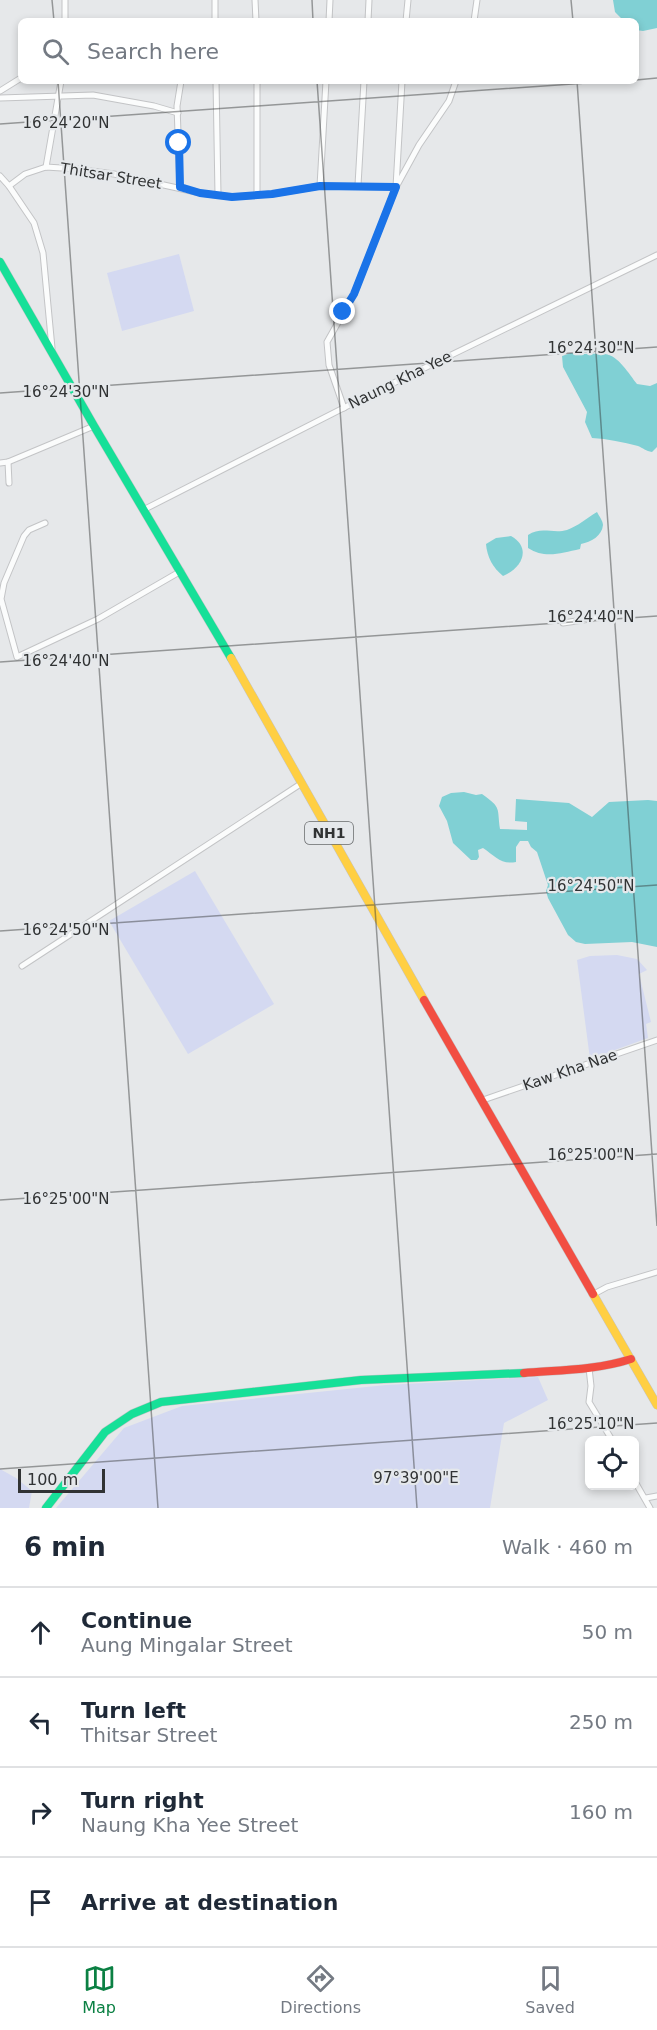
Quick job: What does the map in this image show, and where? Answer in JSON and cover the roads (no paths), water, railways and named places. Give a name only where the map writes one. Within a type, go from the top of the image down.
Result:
[{"type":"main road","name":"NH1","points":[[0,262],[181,571],[383,930],[657,1405]]},
{"type":"main road","points":[[46,1508],[105,1432],[132,1414],[161,1402],[361,1380],[495,1375],[589,1368],[631,1359]]},
{"type":"street","points":[[65,0],[65,18]]},
{"type":"street","points":[[215,0],[215,18]]},
{"type":"street","points":[[255,0],[256,18]]},
{"type":"street","points":[[329,18],[330,0]]},
{"type":"street","points":[[368,18],[369,0]]},
{"type":"street","points":[[406,18],[408,0]]},
{"type":"street","points":[[474,18],[477,0]]},
{"type":"street","points":[[0,91],[18,80]]},
{"type":"street","points":[[46,167],[60,84]]},
{"type":"street","points":[[180,187],[177,113],[182,84]]},
{"type":"street","points":[[216,84],[218,195]]},
{"type":"street","points":[[257,84],[257,195]]},
{"type":"street","points":[[320,186],[326,84]]},
{"type":"street","points":[[358,185],[364,84]]},
{"type":"street","points":[[396,187],[402,84]]},
{"type":"street","points":[[344,408],[330,365],[327,342],[354,294],[396,187],[419,145],[448,101],[455,84]]},
{"type":"street","points":[[0,98],[93,95],[154,106],[177,113]]},
{"type":"street","name":"Thitsar Street","points":[[9,186],[25,174],[46,167],[114,174],[232,197],[320,186],[396,187]]},
{"type":"street","points":[[0,176],[34,222],[43,253],[53,352]]},
{"type":"street","name":"Naung Kha Yee","points":[[145,509],[344,408],[657,255]]},
{"type":"street","points":[[0,463],[8,462],[94,426]]},
{"type":"street","points":[[8,462],[9,483]]},
{"type":"street","points":[[45,523],[29,530],[24,536],[4,583],[1,599],[17,657],[98,619],[181,571]]},
{"type":"street","points":[[563,623],[610,616]]},
{"type":"street","points":[[22,966],[302,783]]},
{"type":"street","name":"Kaw Kha Nae","points":[[483,1100],[657,1040]]},
{"type":"street","points":[[593,1295],[607,1287],[657,1272]]},
{"type":"street","points":[[589,1368],[591,1386],[589,1402],[610,1436]]},
{"type":"street","points":[[639,1488],[650,1508]]},
{"type":"street","points":[[646,1498],[657,1496]]},
{"type":"water","points":[[613,0],[657,0],[657,28],[639,30],[639,18],[621,18],[615,12]]},
{"type":"water","points":[[571,353],[610,355],[623,366],[637,384],[650,386],[657,383],[657,447],[652,452],[627,443],[592,438],[585,422],[587,412],[563,367],[562,356]]},
{"type":"water","points":[[597,512],[603,525],[601,532],[589,542],[581,544],[580,549],[547,554],[528,548],[528,535],[533,532],[567,530]]},
{"type":"water","points":[[511,536],[521,546],[522,558],[515,568],[503,576],[491,562],[486,544],[496,538]]},
{"type":"water","points":[[451,793],[482,794],[493,802],[497,809],[500,829],[527,830],[527,822],[515,821],[516,799],[569,803],[592,817],[609,802],[657,801],[657,947],[632,942],[585,944],[576,942],[568,935],[548,898],[546,891],[548,885],[537,852],[528,841],[520,841],[516,847],[516,862],[502,861],[483,848],[478,850],[477,860],[471,860],[453,843],[447,821],[439,806],[442,797]]}]
